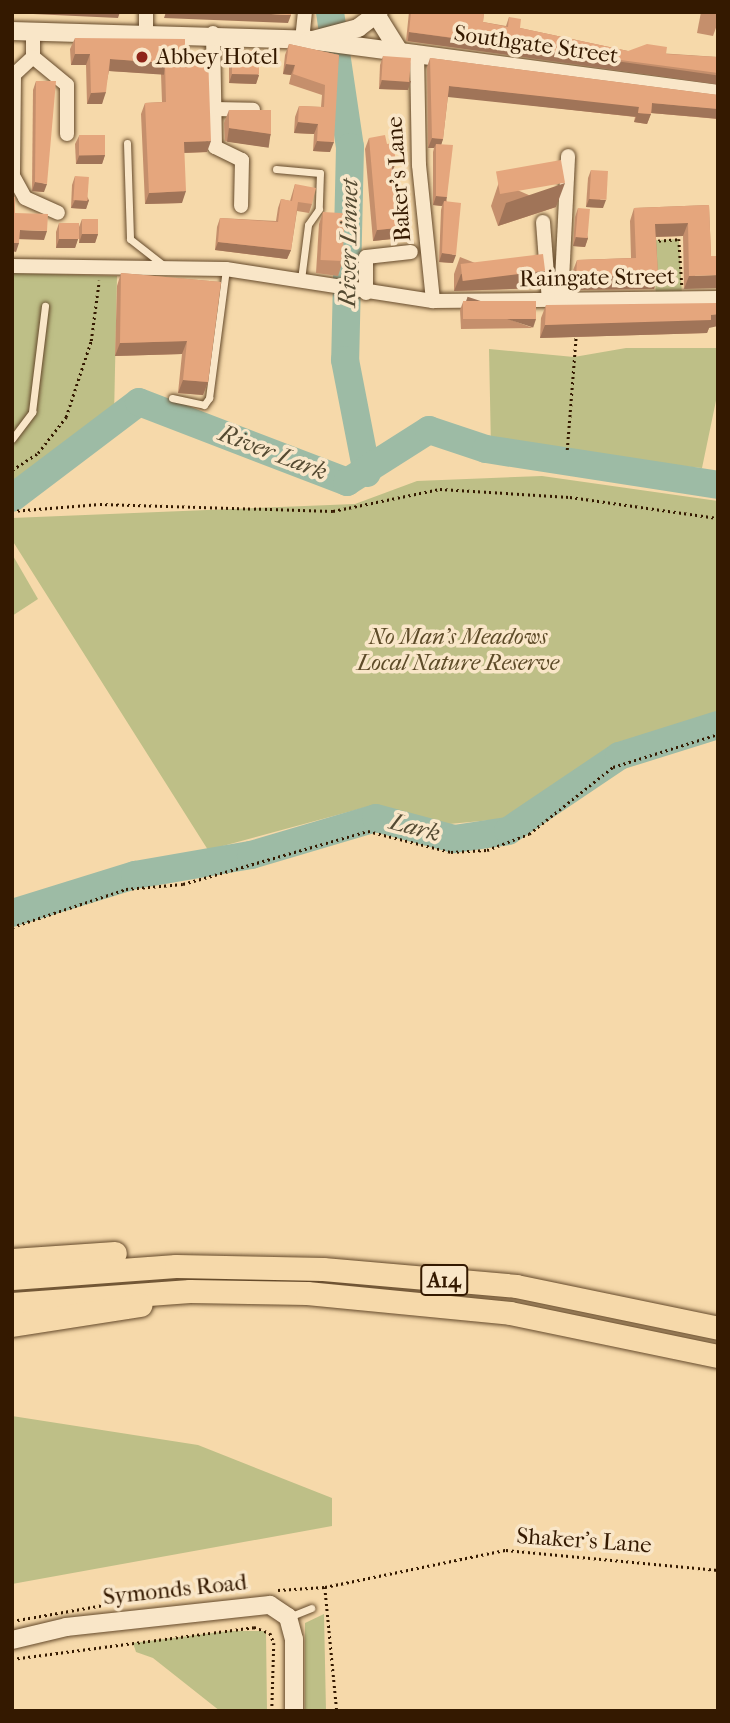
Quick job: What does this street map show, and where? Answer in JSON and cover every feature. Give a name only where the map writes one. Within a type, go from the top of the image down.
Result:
[{"type":"highway","points":[[12,1260],[120,1253],[176,1266]]},
{"type":"highway","name":"A14","points":[[12,1278],[176,1266],[323,1269],[516,1286],[718,1328]]},
{"type":"highway","points":[[12,1325],[130,1308],[190,1291]]},
{"type":"highway","name":"A14","points":[[12,1304],[190,1291],[433,1303],[718,1356]]},
{"type":"street","points":[[146,12],[146,32]]},
{"type":"street","points":[[304,12],[305,40]]},
{"type":"street","points":[[336,42],[378,14],[398,50]]},
{"type":"street","name":"Southgate Street","points":[[12,31],[213,33],[336,42],[718,94]]},
{"type":"street","points":[[33,31],[33,57],[14,75],[13,176],[25,198],[58,213]]},
{"type":"street","points":[[213,33],[215,147],[242,160],[241,206]]},
{"type":"street","name":"Baker's Lane","points":[[417,53],[419,165],[433,301]]},
{"type":"street","points":[[33,57],[64,78],[67,134]]},
{"type":"street","points":[[214,109],[253,110]]},
{"type":"street","points":[[555,301],[568,156]]},
{"type":"street","points":[[543,222],[555,301]]},
{"type":"street","points":[[364,293],[366,257],[411,252]]},
{"type":"street","name":"Raingate Street","points":[[12,266],[226,269],[364,293],[433,301],[718,298]]},
{"type":"street","name":"Symonds Road","points":[[12,1640],[66,1627],[270,1605],[288,1617]]},
{"type":"street","points":[[288,1617],[294,1711]]},
{"type":"lane","points":[[127,143],[130,239],[166,267]]},
{"type":"lane","points":[[276,169],[320,173],[319,209],[308,225],[301,281]]},
{"type":"lane","points":[[172,398],[204,404],[209,398],[226,269]]},
{"type":"lane","points":[[12,439],[32,412],[46,306]]},
{"type":"lane","points":[[288,1617],[311,1608]]},
{"type":"path","points":[[654,252],[653,240],[679,239],[682,300]]},
{"type":"path","points":[[12,470],[38,453],[66,417],[91,341],[100,269]]},
{"type":"path","points":[[567,450],[578,301]]},
{"type":"path","points":[[12,510],[100,504],[333,511],[440,489],[570,497],[718,519]]},
{"type":"path","points":[[12,927],[126,889],[183,884],[368,831],[451,852],[487,850],[529,834],[613,767],[718,734]]},
{"type":"path","name":"Shaker's Lane","points":[[337,1711],[332,1610],[325,1587],[506,1550],[718,1570]]},
{"type":"path","points":[[12,1659],[254,1627],[270,1633],[274,1643],[272,1711]]},
{"type":"green space","points":[[679,239],[682,300],[656,301],[653,240]]},
{"type":"green space","points":[[12,273],[117,276],[114,416],[12,492]]},
{"type":"green space","points":[[626,348],[718,348],[718,391],[702,468],[491,449],[489,349],[574,357]]},
{"type":"green space","name":"No Man's Meadows Local Nature Reserve","points":[[542,476],[718,501],[718,717],[616,749],[514,818],[449,824],[374,805],[208,850],[12,540],[12,518],[355,504],[417,481]]},
{"type":"green space","points":[[12,554],[38,599],[12,616]]},
{"type":"green space","points":[[12,1416],[198,1445],[332,1498],[332,1526],[12,1584]]},
{"type":"green space","points":[[324,1614],[326,1711],[305,1711],[305,1623]]},
{"type":"green space","points":[[229,1631],[266,1631],[267,1711],[220,1711],[153,1658],[136,1652],[133,1643]]},
{"type":"building","points":[[231,12],[291,12],[291,15]]},
{"type":"building","points":[[411,12],[484,12],[483,22],[508,27],[509,17],[521,19],[520,28],[628,51],[647,44],[667,47],[666,54],[718,57],[718,73],[409,32]]},
{"type":"building","points":[[75,38],[185,39],[185,55],[208,55],[211,141],[184,142],[186,191],[149,193],[145,103],[166,102],[165,63],[110,59],[106,92],[91,93],[90,54],[75,54]]},
{"type":"building","points":[[289,44],[339,55],[334,142],[317,141],[318,124],[298,122],[299,106],[324,107],[325,85],[293,74],[295,65],[286,64]]},
{"type":"building","points":[[232,50],[259,50],[259,74],[232,74]]},
{"type":"building","points":[[383,56],[411,58],[409,82],[381,80]]},
{"type":"building","points":[[430,58],[718,95],[718,109],[652,103],[651,114],[638,113],[639,107],[449,86],[443,139],[432,138]]},
{"type":"building","points":[[36,81],[56,81],[47,184],[35,182]]},
{"type":"building","points":[[229,110],[271,110],[271,134],[229,128]]},
{"type":"building","points":[[79,135],[105,135],[105,155],[79,155]]},
{"type":"building","points":[[385,135],[387,144],[393,143],[396,162],[391,162],[397,228],[377,230],[369,138]]},
{"type":"building","points":[[436,144],[453,145],[447,197],[436,196]]},
{"type":"building","points":[[561,160],[565,183],[500,194],[496,171]]},
{"type":"building","points":[[591,170],[608,171],[606,200],[589,199]]},
{"type":"building","points":[[75,176],[89,177],[87,201],[73,200]]},
{"type":"building","points":[[295,184],[316,188],[312,204],[298,202],[291,250],[218,242],[220,218],[278,222],[281,199],[292,201]]},
{"type":"building","points":[[12,197],[15,197],[15,213],[48,214],[47,231],[20,230],[19,243],[12,243]]},
{"type":"building","points":[[444,201],[461,203],[456,255],[442,253]]},
{"type":"building","points":[[709,205],[711,256],[718,256],[718,275],[689,276],[688,223],[655,224],[658,275],[576,277],[577,260],[636,258],[634,208]]},
{"type":"building","points":[[578,208],[590,209],[587,238],[575,237]]},
{"type":"building","points":[[323,212],[345,213],[342,261],[320,260]]},
{"type":"building","points":[[82,219],[98,219],[98,234],[82,234]]},
{"type":"building","points":[[59,223],[79,223],[79,239],[59,239]]},
{"type":"building","points":[[543,254],[545,271],[463,281],[461,264]]},
{"type":"building","points":[[121,273],[221,282],[208,382],[183,380],[187,341],[120,343]]},
{"type":"building","points":[[463,301],[536,301],[536,319],[463,319]]},
{"type":"building","points":[[718,303],[718,314],[711,315],[711,320],[545,325],[546,305]]},
{"type":"waterway","name":"River Linnet","points":[[330,12],[350,147],[345,360],[367,473]]},
{"type":"waterway","name":"River Lark","points":[[12,498],[139,402],[347,482],[429,430],[486,449],[718,485]]},
{"type":"waterway","name":"Lark","points":[[12,913],[135,875],[251,855],[376,818],[454,839],[508,831],[619,756],[718,725]]},
{"type":"place","name":"Abbey Hotel","points":[[142,57]]}]
